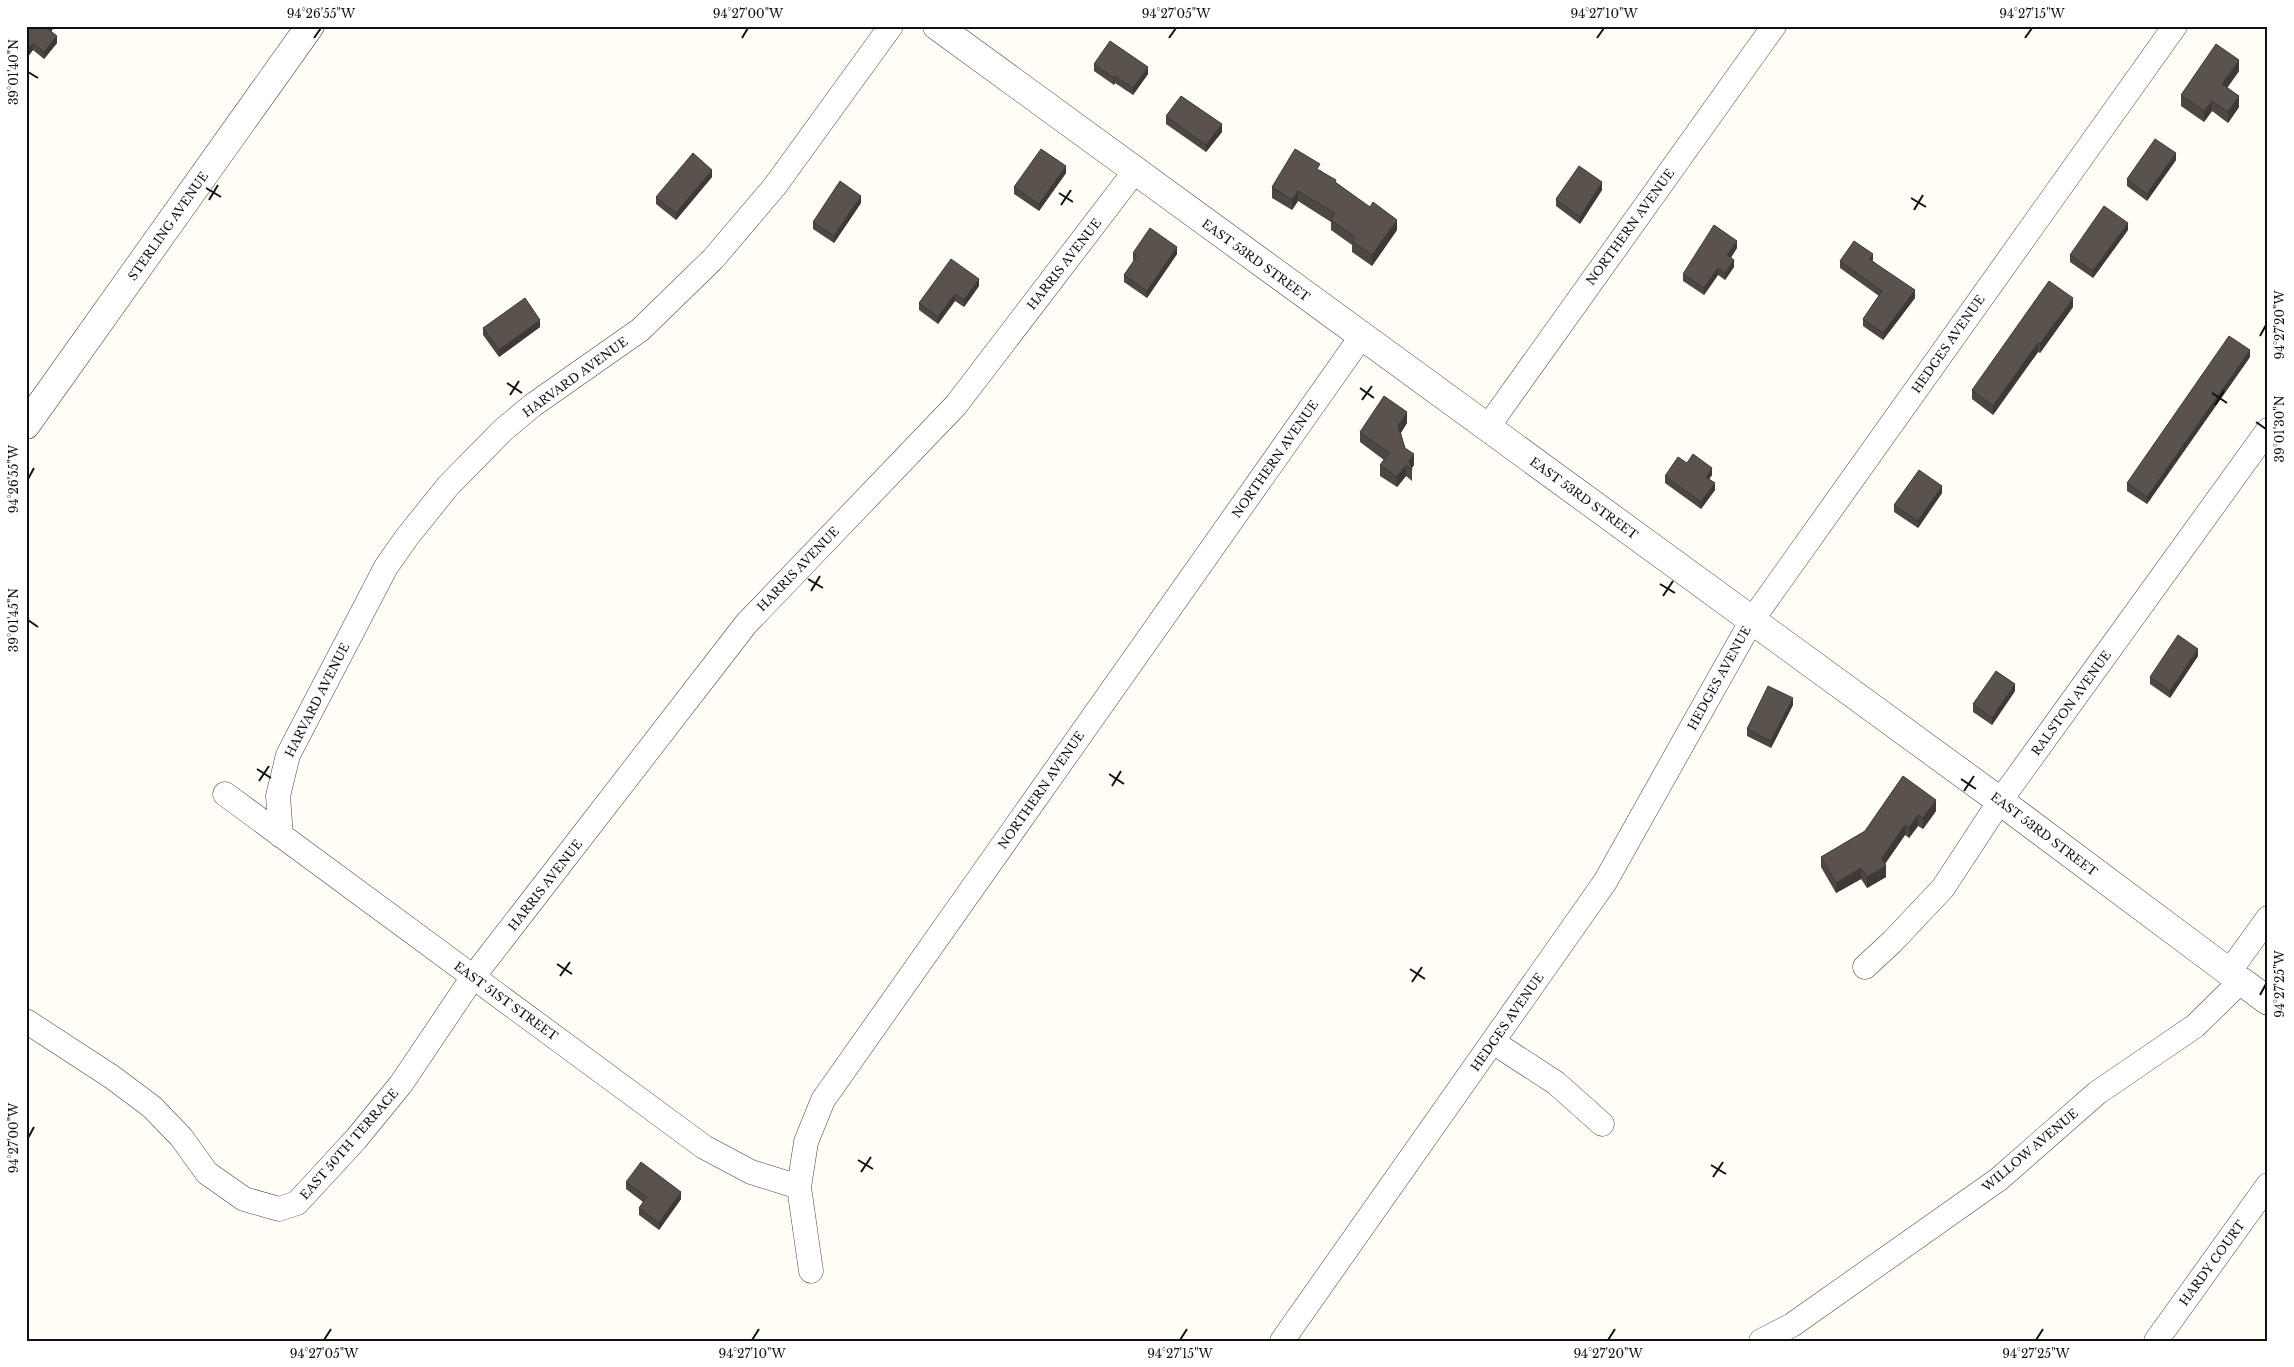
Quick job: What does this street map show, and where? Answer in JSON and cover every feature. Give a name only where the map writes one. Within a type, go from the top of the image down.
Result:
[{"type":"street","name":"STERLING AVENUE","points":[[26,425],[310,26]]},
{"type":"street","name":"HARVARD AVENUE","points":[[281,836],[278,796],[288,755],[386,567],[407,537],[448,486],[503,430],[533,405],[640,330],[713,259],[775,186],[891,26]]},
{"type":"street","name":"EAST 53RD STREET","points":[[937,26],[1361,337],[2000,801],[2268,1001]]},
{"type":"street","name":"NORTHERN AVENUE","points":[[1487,428],[1774,26]]},
{"type":"street","name":"HEDGES AVENUE","points":[[1282,1341],[1605,882],[1752,620],[2174,26]]},
{"type":"street","name":"HARRIS AVENUE","points":[[474,978],[746,624],[956,406],[1135,171]]},
{"type":"street","name":"NORTHERN AVENUE","points":[[811,1271],[799,1187],[806,1142],[823,1100],[1361,337]]},
{"type":"street","name":"RALSTON AVENUE","points":[[1865,968],[1943,888],[2000,801],[2268,430]]},
{"type":"street","name":"EAST 51ST STREET","points":[[225,794],[704,1147],[751,1172],[799,1187]]},
{"type":"street","name":"WILLOW AVENUE","points":[[1761,1341],[1792,1325],[1999,1179],[2097,1092],[2195,1026],[2235,976],[2268,918]]},
{"type":"street","name":"EAST 50TH TERRACE","points":[[26,1021],[112,1077],[152,1107],[180,1137],[207,1172],[244,1199],[279,1209],[297,1203],[356,1139],[401,1084],[474,978]]},
{"type":"street","points":[[1494,1042],[1556,1083],[1602,1124]]},
{"type":"street","name":"HARDY COURT","points":[[2156,1341],[2268,1185]]},
{"type":"building","points":[[26,26],[50,26],[48,29],[57,36],[44,52],[33,43],[26,52]]},
{"type":"building","points":[[1110,41],[1148,67],[1133,88],[1094,64]]},
{"type":"building","points":[[2216,44],[2239,60],[2222,84],[2239,96],[2228,112],[2212,101],[2204,111],[2181,95]]},
{"type":"building","points":[[1181,96],[1222,124],[1206,145],[1166,116]]},
{"type":"building","points":[[2155,139],[2176,153],[2147,194],[2127,179]]},
{"type":"building","points":[[1041,149],[1066,166],[1039,204],[1014,187]]},
{"type":"building","points":[[1295,149],[1320,164],[1317,169],[1336,180],[1335,182],[1370,207],[1373,202],[1397,220],[1372,255],[1352,241],[1355,237],[1331,220],[1335,213],[1298,191],[1292,200],[1272,187]]},
{"type":"building","points":[[693,153],[712,170],[676,213],[656,197]]},
{"type":"building","points":[[1579,166],[1602,182],[1580,217],[1556,199]]},
{"type":"building","points":[[840,181],[861,196],[834,236],[813,222]]},
{"type":"building","points":[[2104,206],[2128,223],[2093,271],[2070,255]]},
{"type":"building","points":[[1714,225],[1737,241],[1727,255],[1734,260],[1725,273],[1718,268],[1704,288],[1683,274]]},
{"type":"building","points":[[1150,228],[1177,247],[1147,291],[1124,275],[1137,256],[1133,253]]},
{"type":"building","points":[[1854,241],[1873,254],[1869,259],[1915,290],[1883,333],[1863,319],[1882,291],[1840,261]]},
{"type":"building","points":[[951,259],[979,279],[964,300],[955,294],[938,317],[919,303]]},
{"type":"building","points":[[2049,281],[2073,298],[1993,406],[1972,390]]},
{"type":"building","points":[[525,298],[540,320],[499,350],[483,328]]},
{"type":"building","points":[[2229,336],[2250,350],[2147,497],[2127,483]]},
{"type":"building","points":[[1384,396],[1407,412],[1398,426],[1405,448],[1414,454],[1409,461],[1412,470],[1406,465],[1397,477],[1380,465],[1389,453],[1360,432]]},
{"type":"building","points":[[1693,454],[1712,468],[1706,477],[1715,483],[1701,502],[1665,476],[1678,457],[1687,463]]},
{"type":"building","points":[[1919,470],[1942,486],[1918,521],[1894,505]]},
{"type":"building","points":[[2178,635],[2198,649],[2170,691],[2150,677]]},
{"type":"building","points":[[1996,671],[2015,684],[1992,718],[1973,704]]},
{"type":"building","points":[[1768,686],[1793,698],[1771,741],[1747,729]]},
{"type":"building","points":[[1903,776],[1936,800],[1923,818],[1918,815],[1909,828],[1905,825],[1882,858],[1886,866],[1867,877],[1861,868],[1836,883],[1821,857],[1865,831]]},
{"type":"building","points":[[641,1162],[681,1192],[659,1223],[639,1208],[647,1197],[626,1182]]}]
